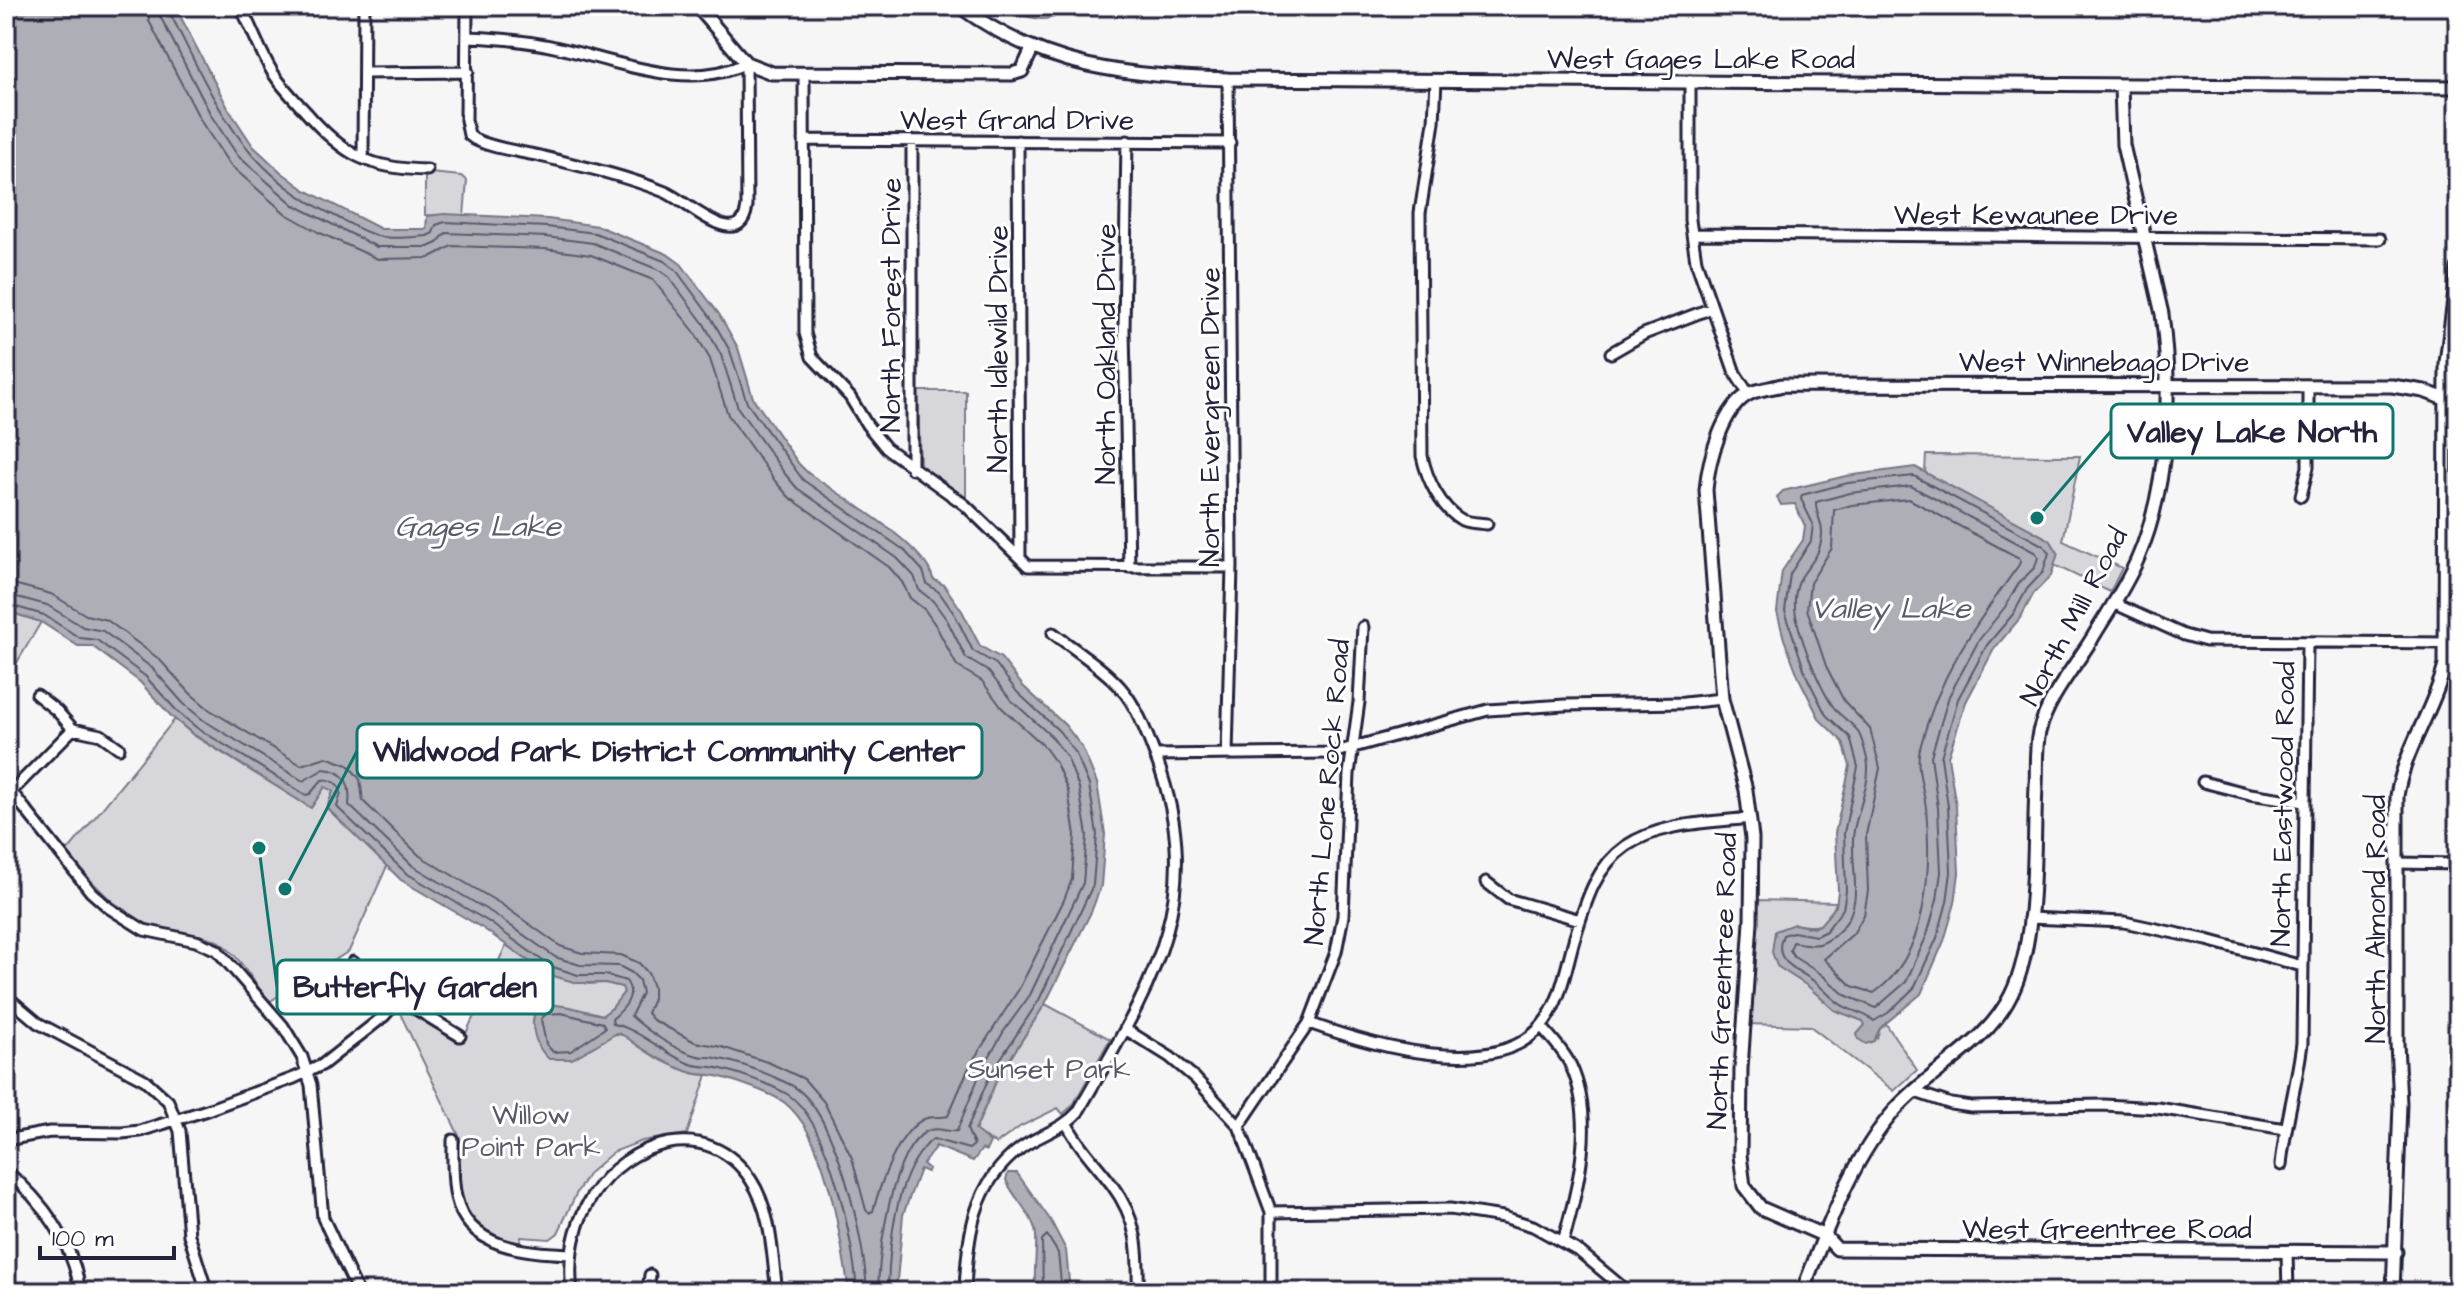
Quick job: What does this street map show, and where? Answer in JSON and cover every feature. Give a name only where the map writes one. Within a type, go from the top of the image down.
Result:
[{"type":"street","points":[[240,6],[281,84],[328,138],[340,148],[397,170],[427,170]]},
{"type":"street","points":[[363,158],[364,6]]},
{"type":"street","points":[[467,6],[466,120],[469,135],[481,143],[601,172],[671,195],[723,227],[739,224],[746,215],[746,63]]},
{"type":"street","points":[[697,6],[746,63],[772,73],[1012,74],[1022,71],[1032,49]]},
{"type":"street","name":"West Gages Lake Road","points":[[959,6],[1000,33],[1032,49],[1085,66],[1144,76],[2458,87]]},
{"type":"street","points":[[467,37],[533,43],[650,71],[717,74],[746,63]]},
{"type":"street","points":[[364,73],[468,72]]},
{"type":"street","points":[[804,73],[805,333],[809,351],[850,397],[886,448],[965,505],[1028,566],[1232,567]]},
{"type":"street","name":"North Evergreen Drive","points":[[1227,754],[1232,567],[1228,79]]},
{"type":"street","points":[[1436,80],[1434,122],[1420,213],[1422,456],[1430,482],[1448,507],[1463,521],[1487,524]]},
{"type":"street","points":[[1690,81],[1692,234],[1696,261],[1735,373],[1748,393]]},
{"type":"street","name":"North Mill Road","points":[[1802,1292],[1848,1183],[1876,1134],[1897,1108],[1973,1042],[2000,1014],[2019,975],[2029,918],[2038,735],[2049,705],[2138,558],[2152,512],[2163,453],[2168,385],[2162,314],[2123,145],[2121,86]]},
{"type":"street","name":"West Grand Drive","points":[[804,140],[1230,143]]},
{"type":"street","name":"North Forest Drive","points":[[912,141],[912,469]]},
{"type":"street","name":"North Idlewild Drive","points":[[1018,141],[1020,557]]},
{"type":"street","name":"North Oakland Drive","points":[[1127,141],[1124,330],[1129,567]]},
{"type":"street","name":"West Kewaunee Drive","points":[[1692,234],[2380,239]]},
{"type":"street","name":"North Almond Road","points":[[2393,1292],[2400,1104],[2399,781],[2440,686],[2446,643],[2451,563],[2448,335],[2455,306],[2458,268]]},
{"type":"street","points":[[1611,353],[1644,334],[1712,308]]},
{"type":"street","name":"West Winnebago Drive","points":[[1748,393],[1782,385],[1821,383],[2392,386],[2424,391],[2451,402]]},
{"type":"street","points":[[2301,496],[2308,467],[2308,386]]},
{"type":"street","name":"North Greentree Road","points":[[1748,393],[1728,416],[1710,459],[1707,476],[1722,699],[1746,790],[1750,818],[1751,922],[1741,1069],[1740,1155],[1744,1186],[1761,1208],[1825,1236]]},
{"type":"street","points":[[2113,603],[2197,639],[2446,643]]},
{"type":"street","name":"North Lone Rock Road","points":[[1239,1126],[1309,1023],[1331,969],[1343,916],[1349,774],[1359,702],[1363,627]]},
{"type":"street","points":[[965,1292],[967,1244],[975,1210],[996,1171],[1022,1147],[1067,1124],[1078,1112],[1156,969],[1172,915],[1176,855],[1170,803],[1155,755],[1127,696],[1104,672],[1053,633]]},
{"type":"street","name":"North Eastwood Road","points":[[2281,1165],[2302,1043],[2307,643]]},
{"type":"street","points":[[37,695],[73,729],[101,735],[119,748]]},
{"type":"street","points":[[1155,755],[1332,753],[1488,710],[1722,699]]},
{"type":"street","points":[[73,729],[8,789],[91,892],[109,908],[144,930],[196,941],[222,954],[283,1026],[302,1057],[314,1108],[323,1218],[358,1292]]},
{"type":"street","points":[[2203,782],[2250,794],[2304,802]]},
{"type":"street","points":[[1309,1023],[1409,1052],[1445,1055],[1499,1051],[1525,1039],[1541,1026],[1561,988],[1580,920],[1594,882],[1603,868],[1624,848],[1668,829],[1750,818]]},
{"type":"street","points":[[2397,863],[2458,864]]},
{"type":"street","points":[[1486,882],[1508,899],[1580,920]]},
{"type":"street","points":[[2029,918],[2124,922],[2207,940],[2302,966]]},
{"type":"street","points":[[353,962],[398,1000],[460,1036]]},
{"type":"street","points":[[6,996],[38,1023],[145,1080],[168,1101],[180,1131],[189,1235],[207,1292]]},
{"type":"street","points":[[6,1140],[50,1132],[122,1133],[176,1119],[322,1065],[384,1016],[398,1000]]},
{"type":"street","points":[[1541,1026],[1572,1067],[1581,1108],[1581,1164],[1563,1242]]},
{"type":"street","points":[[1125,1029],[1170,1057],[1195,1078],[1239,1126],[1271,1212],[1271,1292]]},
{"type":"street","points":[[1915,1092],[1971,1107],[2104,1105],[2158,1108],[2285,1129]]},
{"type":"street","points":[[1067,1124],[1086,1156],[1111,1183],[1126,1206],[1139,1249],[1138,1292]]},
{"type":"street","points":[[453,1140],[456,1197],[460,1211],[476,1230],[498,1245],[524,1252],[571,1254]]},
{"type":"street","points":[[572,1292],[571,1254],[577,1226],[590,1200],[618,1167],[670,1143],[705,1143],[728,1154],[739,1164],[758,1194],[767,1219],[777,1292]]},
{"type":"street","points":[[6,1171],[46,1210],[70,1253],[80,1292]]},
{"type":"street","points":[[1271,1212],[1450,1209],[1478,1212],[1533,1226],[1580,1252],[1628,1292]]},
{"type":"street","name":"West Greentree Road","points":[[1825,1236],[1837,1249],[1861,1251],[2396,1252]]},
{"type":"street","points":[[2287,1252],[2288,1292]]},
{"type":"street","points":[[648,1292],[650,1275]]},
{"type":"green space","points":[[1006,6],[1068,6],[1055,17],[1038,19]]},
{"type":"green space","points":[[430,173],[461,176],[467,180],[464,216],[425,215],[425,176]]},
{"type":"green space","points":[[918,391],[966,391],[966,497],[920,467]]},
{"type":"green space","points":[[1926,455],[2080,456],[2063,541],[2122,568],[2110,592],[2054,565],[2058,553],[2050,540],[1925,473]]},
{"type":"green space","points":[[6,611],[41,622],[6,681]]},
{"type":"green space","points":[[175,719],[193,735],[311,808],[325,786],[333,791],[327,808],[387,866],[349,951],[269,1002],[241,963],[222,944],[201,936],[162,930],[134,917],[109,898],[66,853]]},
{"type":"green space","points":[[1755,900],[1836,902],[1829,917],[1820,925],[1794,924],[1809,987],[1834,1010],[1863,1021],[1877,1038],[1886,1024],[1917,1070],[1894,1091],[1810,1026],[1746,1024]]},
{"type":"green space","name":"Willow Point Park","points":[[506,945],[547,974],[589,984],[605,983],[622,987],[624,992],[603,1015],[588,1011],[613,1034],[626,1035],[664,1061],[707,1075],[687,1134],[642,1141],[613,1152],[589,1173],[558,1233],[550,1239],[521,1237],[519,1246],[495,1237],[470,1218],[459,1192],[461,1140],[397,1007],[400,1004],[463,1040]]},
{"type":"green space","name":"Sunset Park","points":[[1045,1004],[1110,1039],[1073,1105],[1063,1114],[1058,1108],[1021,1126],[996,1144],[975,1131],[997,1079]]},
{"type":"water","name":"Gages Lake","points":[[6,6],[175,6],[228,108],[253,146],[305,190],[381,229],[426,229],[427,216],[444,214],[548,219],[598,226],[667,254],[681,264],[719,314],[738,348],[753,398],[799,464],[915,551],[933,579],[944,585],[962,611],[980,646],[1001,658],[1023,686],[1065,725],[1082,747],[1097,783],[1105,834],[1101,886],[1045,1004],[997,1079],[975,1130],[990,1142],[986,1151],[982,1149],[973,1161],[936,1146],[923,1164],[929,1169],[927,1172],[920,1169],[903,1215],[896,1292],[849,1292],[837,1219],[822,1164],[800,1119],[785,1103],[737,1082],[680,1069],[617,1033],[572,1059],[549,1059],[540,1048],[533,1025],[535,1014],[541,1007],[561,1005],[603,1015],[624,992],[622,987],[605,983],[577,983],[547,974],[484,929],[401,880],[327,808],[333,791],[325,787],[311,808],[193,734],[172,717],[140,682],[92,646],[78,646],[41,622],[6,611]]},
{"type":"water","name":"Valley Lake","points":[[1915,467],[2050,540],[2058,553],[2051,576],[2034,593],[2021,617],[1994,649],[1966,702],[1948,757],[1956,806],[1959,873],[1955,903],[1944,941],[1921,994],[1880,1028],[1874,1041],[1866,1044],[1858,1039],[1857,1034],[1865,1025],[1863,1021],[1834,1010],[1809,987],[1777,966],[1772,952],[1775,931],[1794,924],[1813,928],[1820,925],[1836,906],[1835,833],[1850,766],[1843,742],[1820,720],[1784,639],[1777,612],[1782,571],[1803,540],[1805,526],[1795,504],[1781,505],[1777,497],[1783,491],[1846,476]]},
{"type":"water","points":[[1008,1173],[1017,1173],[1051,1221],[1066,1250],[1070,1292],[1036,1292],[1035,1229],[1006,1180]]},
{"type":"place","name":"Valley Lake North","points":[[2037,518]]},
{"type":"place","name":"Butterfly Garden","points":[[259,848]]},
{"type":"place","name":"Wildwood Park District Community Center","points":[[285,889]]}]
